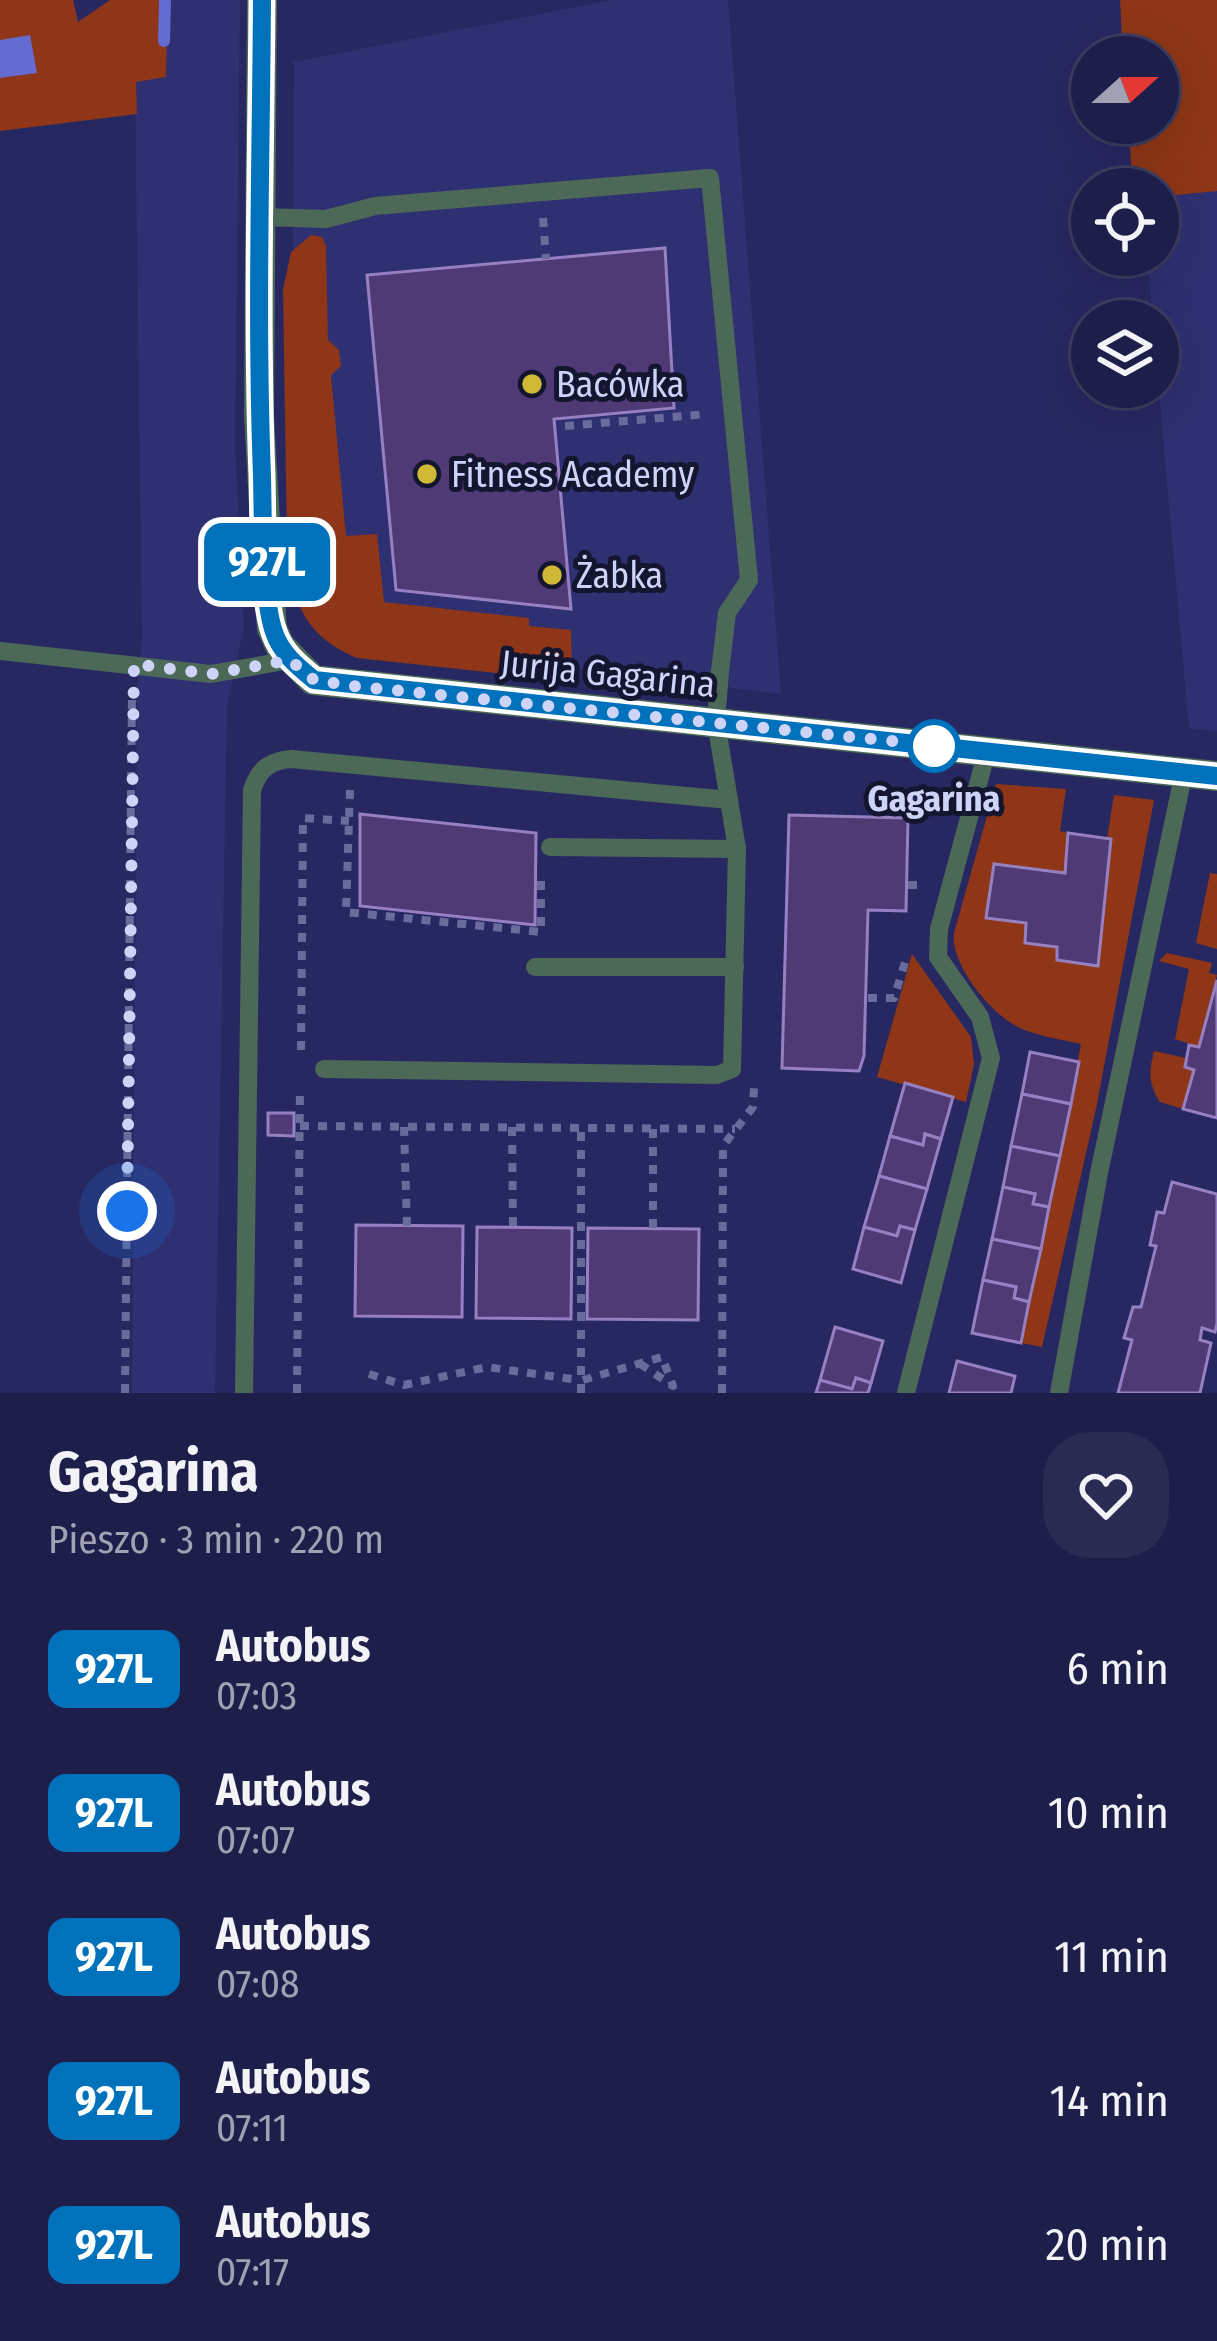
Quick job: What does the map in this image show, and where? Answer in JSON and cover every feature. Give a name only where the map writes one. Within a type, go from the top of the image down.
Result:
[{"type":"street","points":[[262,0],[259,415],[272,628],[290,660]]},
{"type":"street","name":"Jurija Gagarina","points":[[290,660],[314,680],[333,683],[1217,776]]},
{"type":"lane","points":[[261,217],[326,219],[375,206],[710,178],[748,580],[727,613],[716,722],[736,850],[733,1069],[717,1075],[324,1069]]},
{"type":"lane","points":[[0,650],[211,674],[290,660]]},
{"type":"lane","points":[[906,1393],[991,1058],[980,1017],[938,957],[939,929],[987,751]]},
{"type":"lane","points":[[244,1393],[252,790],[257,773],[273,761],[291,758],[729,800]]},
{"type":"lane","points":[[1059,1393],[1102,1158],[1184,772]]},
{"type":"lane","points":[[550,847],[736,850]]},
{"type":"lane","points":[[535,968],[735,968]]},
{"type":"path","points":[[565,426],[733,412]]},
{"type":"path","points":[[124,1393],[134,664]]},
{"type":"path","points":[[352,764],[346,912],[541,932],[541,868]]},
{"type":"path","points":[[332,820],[349,821]]},
{"type":"path","points":[[722,1393],[723,1146],[753,1108],[754,1084]]},
{"type":"path","points":[[300,1126],[735,1129]]},
{"type":"path","points":[[404,1126],[406,1226]]},
{"type":"path","points":[[512,1127],[513,1227]]},
{"type":"path","points":[[580,1393],[581,1128]]},
{"type":"path","points":[[652,1228],[653,1128]]},
{"type":"path","points":[[369,1374],[404,1385],[487,1367],[580,1380],[639,1363],[662,1357],[673,1386],[639,1363]]},
{"type":"shaded area","points":[[0,0],[73,0],[78,22],[110,0],[168,0],[166,77],[136,82],[137,114],[0,131]]},
{"type":"shaded area","points":[[168,0],[240,0],[235,444],[244,627],[227,707],[215,1393],[132,1393],[137,692],[142,637],[135,82],[166,76]]},
{"type":"shaded area","points":[[612,0],[728,0],[781,694],[360,643],[292,543],[294,62]]},
{"type":"shaded area","points":[[1120,0],[1217,0],[1217,191],[1179,195],[1179,168],[1131,168],[1130,144],[1179,144],[1179,36],[1122,36]]},
{"type":"shaded area","points":[[30,35],[37,73],[0,78],[0,40]]},
{"type":"shaded area","points":[[1217,168],[1217,731],[1189,728],[1160,408],[1179,408],[1179,300],[1151,300],[1149,276],[1179,276],[1179,182]]},
{"type":"shaded area","points":[[311,235],[322,237],[326,246],[328,340],[339,350],[341,366],[331,375],[346,536],[377,534],[384,602],[529,618],[529,626],[571,630],[572,672],[560,680],[357,658],[323,638],[303,612],[292,581],[287,543],[283,290],[291,252]]},
{"type":"shaded area","points":[[996,784],[1066,789],[1060,831],[1068,833],[1065,873],[994,864],[987,918],[1026,923],[1025,943],[1057,947],[1058,961],[1097,965],[1114,795],[1154,800],[1096,1109],[1042,1347],[1021,1343],[1081,1044],[1016,1026],[984,999],[958,959],[954,933]]},
{"type":"shaded area","points":[[1210,873],[1217,874],[1217,949],[1196,943]]},
{"type":"shaded area","points":[[1167,953],[1212,963],[1209,973],[1217,975],[1199,1047],[1175,1039],[1189,969],[1159,961]]},
{"type":"shaded area","points":[[912,954],[971,1037],[974,1064],[966,1102],[877,1077]]},
{"type":"shaded area","points":[[1154,1051],[1186,1058],[1185,1067],[1194,1070],[1183,1109],[1160,1102],[1156,1095],[1151,1077]]},
{"type":"building","points":[[665,248],[674,408],[554,419],[571,609],[396,590],[367,275]]},
{"type":"building","points":[[360,814],[536,833],[535,925],[360,906]]},
{"type":"building","points":[[789,815],[908,818],[906,911],[868,910],[864,1056],[859,1071],[782,1068]]},
{"type":"building","points":[[1068,833],[1111,839],[1098,966],[1057,960],[1057,947],[1025,943],[1026,923],[986,918],[994,864],[1065,873]]},
{"type":"building","points":[[1217,980],[1217,1118],[1183,1109],[1194,1070],[1185,1067],[1189,1045],[1199,1047]]},
{"type":"building","points":[[1030,1052],[1079,1062],[1071,1104],[1022,1094]]},
{"type":"building","points":[[905,1083],[953,1097],[941,1139],[925,1134],[923,1145],[890,1136]]},
{"type":"building","points":[[1022,1094],[1071,1104],[1060,1156],[1011,1146]]},
{"type":"building","points":[[268,1113],[294,1113],[294,1136],[268,1135]]},
{"type":"building","points":[[925,1134],[941,1139],[927,1189],[879,1176],[890,1136],[923,1145]]},
{"type":"building","points":[[1011,1146],[1060,1156],[1049,1207],[1033,1204],[1035,1194],[1003,1187]]},
{"type":"building","points":[[879,1176],[927,1189],[915,1230],[900,1226],[897,1236],[864,1227]]},
{"type":"building","points":[[1172,1182],[1217,1194],[1217,1323],[1215,1332],[1202,1328],[1200,1340],[1211,1343],[1200,1393],[1118,1393],[1132,1340],[1124,1338],[1133,1307],[1141,1307],[1156,1246],[1150,1245],[1157,1212],[1164,1213]]},
{"type":"building","points":[[1003,1187],[1035,1194],[1033,1204],[1049,1207],[1041,1249],[992,1239]]},
{"type":"building","points":[[356,1225],[463,1226],[462,1317],[355,1316]]},
{"type":"building","points":[[900,1226],[915,1230],[901,1283],[853,1269],[864,1227],[897,1236]]},
{"type":"building","points":[[477,1227],[572,1228],[571,1319],[476,1318]]},
{"type":"building","points":[[588,1228],[699,1229],[698,1320],[587,1319]]},
{"type":"building","points":[[992,1239],[1041,1249],[1029,1302],[1014,1298],[1016,1287],[983,1280]]},
{"type":"building","points":[[983,1280],[1016,1287],[1014,1298],[1029,1302],[1021,1343],[972,1333]]},
{"type":"building","points":[[835,1327],[883,1341],[871,1383],[856,1378],[852,1389],[820,1380]]},
{"type":"building","points":[[957,1361],[1015,1376],[1011,1393],[949,1393]]},
{"type":"building","points":[[856,1378],[871,1383],[868,1393],[816,1393],[820,1380],[852,1389]]},
{"type":"waterway","points":[[164,41],[165,0]]},
{"type":"bus line","name":"927L","points":[[262,0],[262,501],[272,628],[290,660],[314,680],[1217,776]]},
{"type":"place","name":"Bacówka","points":[[532,384]]},
{"type":"place","name":"Fitness Academy","points":[[427,474]]},
{"type":"place","name":"Żabka","points":[[552,575]]},
{"type":"place","name":"Gagarina","points":[[934,746]]},
{"type":"route","points":[[127,1211],[134,664],[211,674],[290,660],[314,680],[353,686],[941,746],[934,746]]}]
